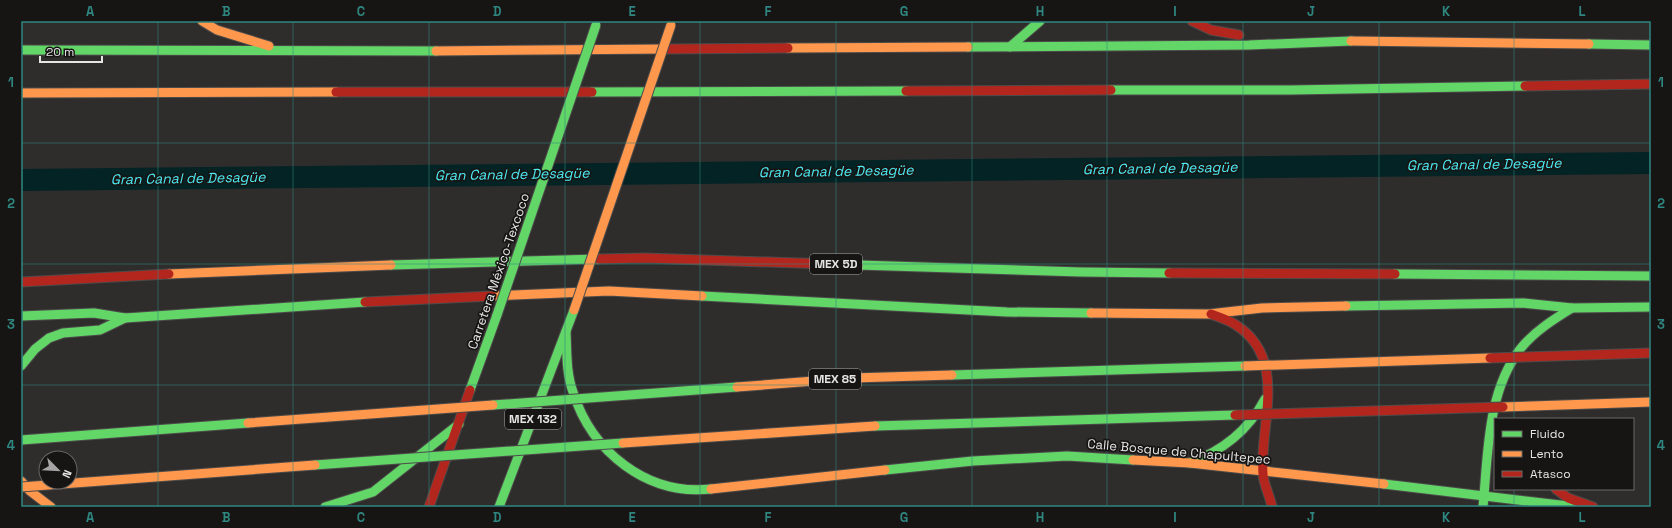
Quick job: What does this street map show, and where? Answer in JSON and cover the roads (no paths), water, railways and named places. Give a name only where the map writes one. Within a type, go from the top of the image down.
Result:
[{"type":"main road","points":[[202,21],[217,30],[291,52]]},
{"type":"main road","points":[[1010,47],[1040,21]]},
{"type":"main road","points":[[1192,21],[1211,30],[1228,34],[1314,42]]},
{"type":"main road","name":"Carretera México-Texcoco","points":[[429,507],[597,23]]},
{"type":"main road","name":"MEX 132","points":[[499,507],[567,331],[671,23]]},
{"type":"main road","points":[[21,50],[291,52],[1010,47],[1248,45],[1429,40],[1651,45]]},
{"type":"main road","points":[[21,93],[1283,90],[1651,84]]},
{"type":"main road","name":"MEX 5D","points":[[21,282],[270,270],[644,258],[1081,272],[1651,276]]},
{"type":"main road","points":[[21,316],[94,313],[125,318],[312,304],[609,291],[1007,312],[1209,314],[1262,308],[1523,303],[1572,308],[1651,307]]},
{"type":"main road","points":[[1483,507],[1489,438],[1504,377],[1521,348],[1546,324],[1572,308]]},
{"type":"main road","points":[[1209,314],[1232,322],[1251,338],[1264,361],[1269,387],[1262,471],[1272,507]]},
{"type":"main road","points":[[21,366],[35,349],[49,338],[63,333],[100,330],[125,318]]},
{"type":"main road","name":"Calle Bosque de Chapultepec","points":[[567,331],[566,366],[577,406],[591,433],[603,447],[628,470],[660,485],[690,491],[780,483],[973,461],[1067,456],[1190,462],[1577,507]]},
{"type":"main road","name":"MEX 85","points":[[21,440],[854,378],[1651,353]]},
{"type":"main road","points":[[1504,377],[1509,418]]},
{"type":"main road","points":[[1190,462],[1208,457],[1238,437],[1257,414],[1269,387]]},
{"type":"main road","points":[[21,487],[838,427],[1651,402]]},
{"type":"main road","points":[[325,507],[373,492],[459,424]]},
{"type":"main road","points":[[21,481],[30,491],[51,507]]},
{"type":"main road","points":[[1557,490],[1568,498],[1593,507]]},
{"type":"waterway","name":"Gran Canal de Desagüe","points":[[21,180],[1651,163]]}]
